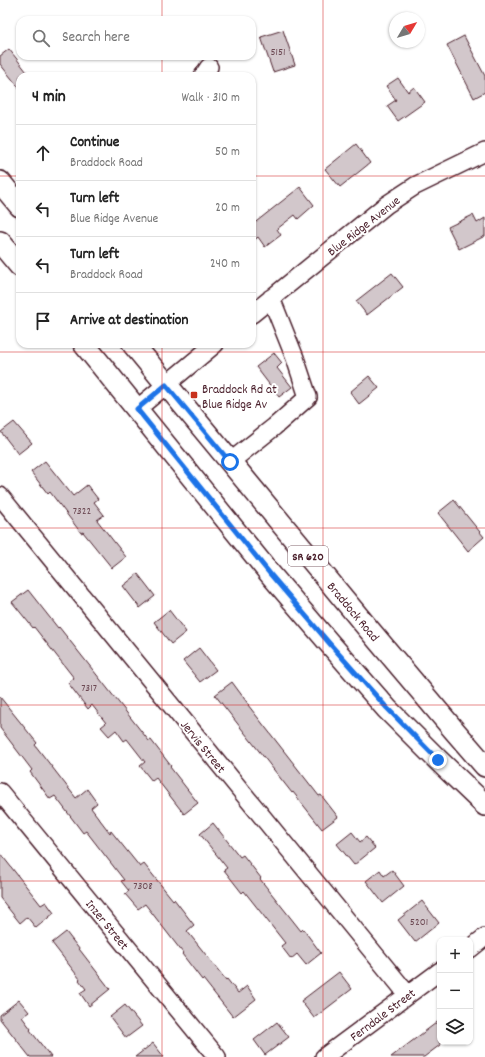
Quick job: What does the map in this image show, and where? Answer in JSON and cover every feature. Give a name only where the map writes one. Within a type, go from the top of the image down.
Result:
[{"type":"main road","points":[[0,182],[16,201]]},
{"type":"main road","name":"SR 620","points":[[87,348],[271,575],[330,644],[387,708],[485,805]]},
{"type":"main road","name":"Braddock Road","points":[[136,348],[442,717],[485,766]]},
{"type":"street","name":"Blue Ridge Avenue","points":[[256,311],[386,205],[415,186],[485,152]]},
{"type":"street","points":[[230,462],[274,428],[308,396],[295,358],[271,298]]},
{"type":"street","points":[[137,409],[210,348]]},
{"type":"street","name":"Jervis Street","points":[[0,497],[408,995]]},
{"type":"street","name":"Inzer Street","points":[[0,792],[217,1057]]},
{"type":"street","points":[[473,946],[485,937]]},
{"type":"street","name":"Ferndale Street","points":[[324,1057],[437,973]]},
{"type":"building","points":[[283,30],[295,65],[273,72],[261,37]]},
{"type":"building","points":[[464,36],[485,76],[485,92],[474,98],[447,45]]},
{"type":"building","points":[[9,49],[16,60],[27,72],[16,72],[16,84],[0,64],[0,56]]},
{"type":"building","points":[[398,78],[408,92],[414,87],[425,102],[398,121],[387,106],[396,100],[386,86]]},
{"type":"building","points":[[356,144],[370,163],[340,187],[325,169]]},
{"type":"building","points":[[300,187],[314,205],[298,219],[295,215],[277,229],[281,235],[265,247],[258,237],[256,239],[256,222]]},
{"type":"building","points":[[473,215],[477,223],[485,218],[485,236],[459,249],[448,227]]},
{"type":"building","points":[[392,273],[403,287],[367,315],[356,301]]},
{"type":"building","points":[[274,353],[282,363],[277,368],[292,387],[279,397],[256,367]]},
{"type":"building","points":[[369,376],[379,388],[359,404],[350,392]]},
{"type":"building","points":[[14,422],[32,443],[18,454],[1,432]]},
{"type":"building","points":[[45,461],[73,496],[87,485],[98,499],[94,502],[104,515],[97,520],[126,557],[112,568],[83,532],[81,533],[50,492],[48,494],[31,472]]},
{"type":"building","points":[[454,500],[484,537],[468,551],[438,513]]},
{"type":"building","points":[[138,574],[155,596],[140,608],[123,586]]},
{"type":"building","points":[[28,590],[149,741],[151,740],[198,803],[184,814],[156,778],[152,781],[140,766],[145,762],[127,739],[124,741],[116,730],[109,736],[101,727],[106,723],[92,705],[88,709],[68,683],[74,678],[34,627],[33,628],[12,602]]},
{"type":"building","points":[[169,610],[186,632],[171,644],[154,622]]},
{"type":"building","points":[[199,648],[216,670],[200,682],[183,661]]},
{"type":"building","points":[[232,682],[248,705],[319,796],[321,795],[338,817],[322,829],[215,695]]},
{"type":"building","points":[[0,697],[37,743],[35,745],[76,798],[87,789],[97,803],[91,808],[110,833],[111,831],[140,867],[144,864],[173,900],[174,899],[194,925],[187,931],[226,980],[227,979],[238,993],[247,986],[256,999],[233,1017],[203,979],[202,980],[145,904],[138,909],[125,894],[129,891],[121,881],[124,880],[86,831],[83,833],[55,796],[50,799],[30,772],[32,770],[0,728]]},
{"type":"building","points":[[213,823],[240,857],[243,855],[301,931],[303,929],[321,953],[306,965],[297,954],[291,959],[281,946],[285,943],[244,891],[242,893],[224,870],[227,868],[200,834]]},
{"type":"building","points":[[352,832],[360,842],[366,837],[375,848],[354,865],[337,844]]},
{"type":"building","points":[[0,853],[41,905],[46,902],[54,913],[36,928],[27,917],[20,923],[0,898]]},
{"type":"building","points":[[380,870],[384,876],[392,870],[404,886],[383,903],[366,881]]},
{"type":"building","points":[[422,901],[439,923],[415,942],[398,920]]},
{"type":"building","points":[[66,932],[110,989],[89,1006],[80,993],[86,989],[52,943]]},
{"type":"building","points":[[339,972],[352,989],[314,1018],[301,1001]]},
{"type":"building","points":[[19,1000],[29,1012],[22,1017],[51,1057],[30,1057],[0,1019],[0,1015]]},
{"type":"building","points":[[125,1005],[142,1026],[126,1038],[110,1017]]},
{"type":"building","points":[[277,1022],[289,1037],[265,1055],[254,1040]]},
{"type":"building","points":[[437,1022],[437,1045],[440,1045],[424,1057],[391,1057]]},
{"type":"building","points":[[153,1043],[164,1057],[135,1057]]},
{"type":"place","name":"Braddock Rd at Blue Ridge Av","points":[[194,395]]},
{"type":"route","points":[[230,462],[166,385],[137,409],[271,575],[330,644],[387,708],[438,760]]}]
